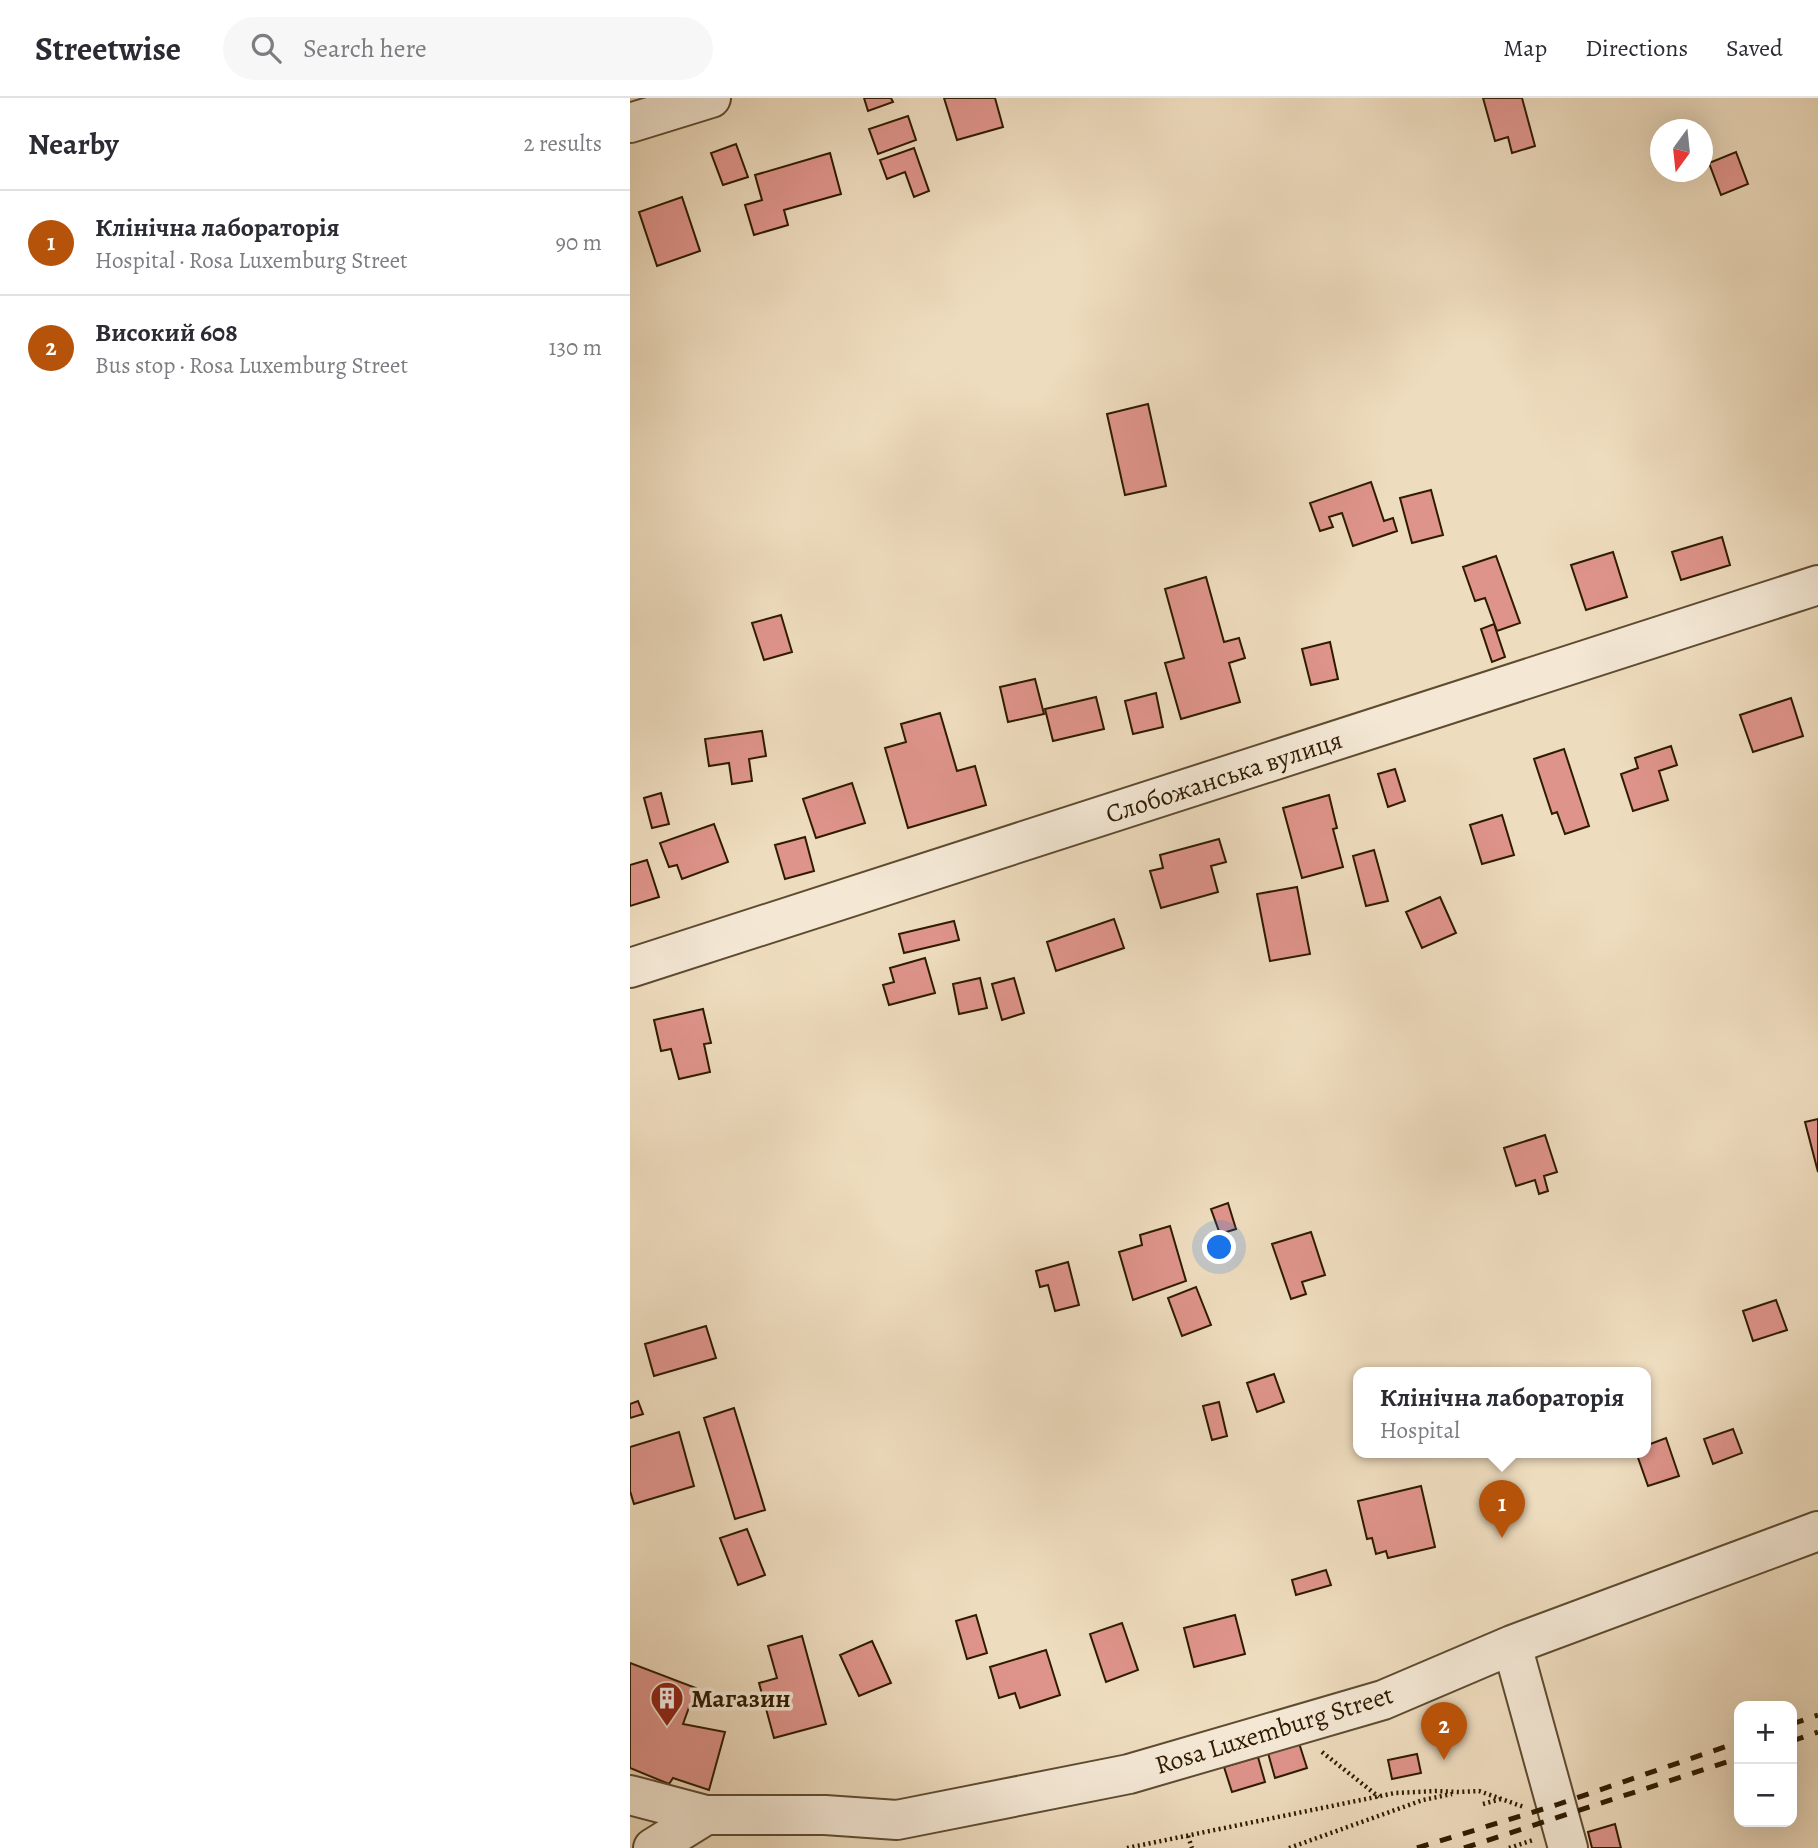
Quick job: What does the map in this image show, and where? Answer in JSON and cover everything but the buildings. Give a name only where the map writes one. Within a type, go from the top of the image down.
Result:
[{"type":"street","points":[[630,123],[711,98]]},
{"type":"street","name":"Слобожанська вулиця","points":[[630,968],[1818,585]]},
{"type":"street","name":"Rosa Luxemburg Street","points":[[630,1795],[706,1815],[825,1815],[897,1819],[1129,1774],[1383,1700],[1512,1645],[1818,1531]]},
{"type":"street","points":[[1512,1645],[1554,1843]]},
{"type":"street","points":[[653,1848],[706,1815]]},
{"type":"path","points":[[1283,1728],[1330,1756],[1379,1797]]},
{"type":"path","points":[[1127,1848],[1395,1793],[1479,1791],[1535,1812]]},
{"type":"path","points":[[1289,1848],[1423,1800],[1459,1792]]},
{"type":"path","points":[[1483,1804],[1502,1799]]},
{"type":"path","points":[[1188,1836],[1192,1848]]},
{"type":"path","points":[[1509,1848],[1554,1843]]},
{"type":"railway","points":[[1797,1722],[1818,1715]]},
{"type":"railway","points":[[1797,1739],[1818,1732]]},
{"type":"railway","points":[[1417,1848],[1556,1805],[1734,1744]]},
{"type":"railway","points":[[1464,1848],[1734,1760]]},
{"type":"place","name":"Клінічна лабораторія","points":[[1502,1538]]},
{"type":"place","name":"Магазин","points":[[667,1728]]},
{"type":"place","name":"Високий 608","points":[[1444,1760]]}]
